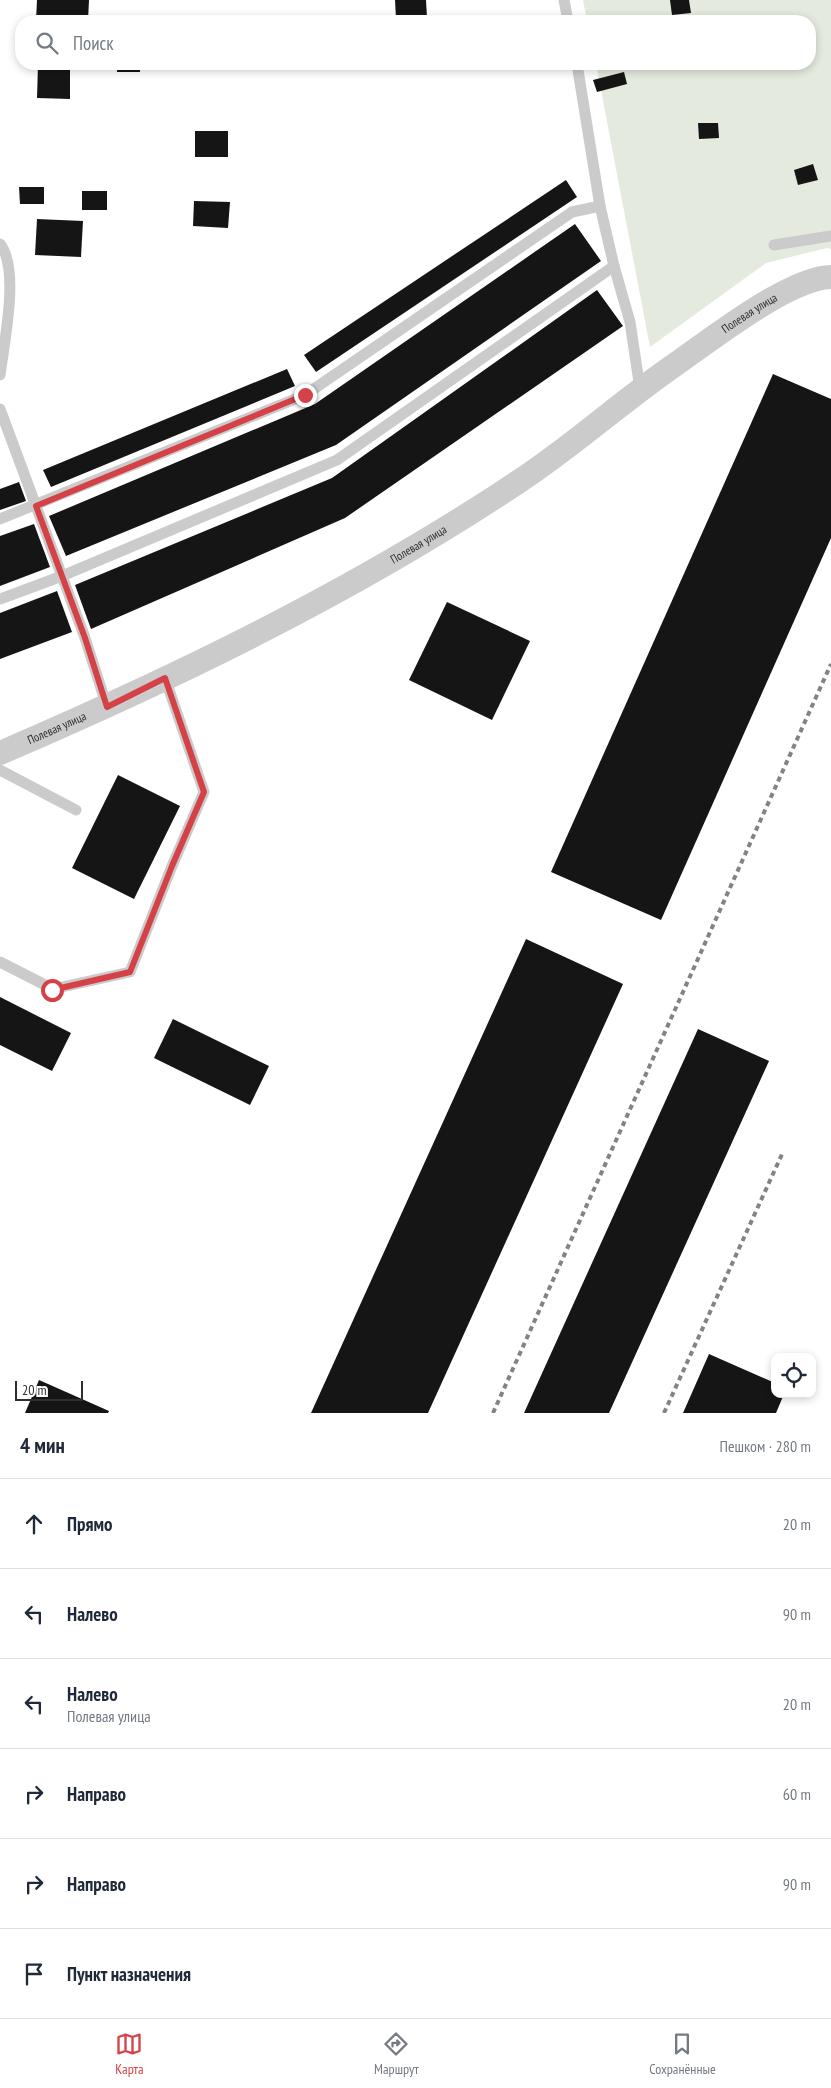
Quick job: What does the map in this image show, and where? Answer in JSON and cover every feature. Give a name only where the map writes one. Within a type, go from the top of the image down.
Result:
[{"type":"street","name":"Полевая улица","points":[[0,753],[107,707],[382,566],[519,482],[640,389],[754,309],[804,284],[831,277]]},
{"type":"lane","points":[[564,0],[567,15]]},
{"type":"lane","points":[[578,70],[600,206],[630,322],[640,389]]},
{"type":"lane","points":[[0,519],[36,506],[305,395],[572,212],[600,206]]},
{"type":"lane","points":[[774,245],[831,236]]},
{"type":"lane","points":[[0,244],[6,251],[10,302],[0,375]]},
{"type":"lane","points":[[0,599],[62,576],[337,460],[614,266]]},
{"type":"lane","points":[[0,408],[62,576],[107,707]]},
{"type":"lane","points":[[0,962],[52,990],[130,972],[204,792],[165,678]]},
{"type":"lane","points":[[0,770],[76,810]]},
{"type":"shaded area","points":[[583,0],[831,0],[831,249],[827,248],[766,263],[650,347],[597,70],[816,70],[816,15],[586,15]]},
{"type":"building","points":[[37,0],[89,0],[88,15],[36,15]]},
{"type":"building","points":[[395,0],[426,0],[427,15],[396,15]]},
{"type":"building","points":[[670,0],[689,0],[691,13],[672,15]]},
{"type":"building","points":[[38,70],[70,70],[70,99],[37,98]]},
{"type":"building","points":[[117,70],[140,70],[140,72],[117,72]]},
{"type":"building","points":[[624,72],[627,84],[597,92],[593,80]]},
{"type":"building","points":[[698,123],[718,123],[719,138],[699,139]]},
{"type":"building","points":[[195,131],[228,131],[228,157],[195,157]]},
{"type":"building","points":[[813,164],[818,180],[798,185],[794,170]]},
{"type":"building","points":[[566,180],[577,197],[316,372],[304,355]]},
{"type":"building","points":[[19,187],[44,187],[44,204],[20,204]]},
{"type":"building","points":[[82,191],[107,191],[107,210],[82,210]]},
{"type":"building","points":[[194,201],[230,202],[228,228],[193,226]]},
{"type":"building","points":[[37,219],[83,221],[81,257],[35,255]]},
{"type":"building","points":[[575,224],[601,261],[336,445],[66,556],[49,516],[315,404]]},
{"type":"building","points":[[597,290],[623,326],[345,518],[91,629],[75,585],[332,478]]},
{"type":"building","points":[[287,369],[295,386],[51,487],[43,470]]},
{"type":"building","points":[[773,374],[831,399],[831,538],[661,920],[551,872]]},
{"type":"building","points":[[19,482],[26,501],[0,510],[0,489]]},
{"type":"building","points":[[34,524],[50,567],[0,586],[0,536]]},
{"type":"building","points":[[57,591],[72,632],[0,659],[0,613]]},
{"type":"building","points":[[447,602],[530,641],[492,720],[409,680]]},
{"type":"building","points":[[118,775],[180,806],[134,899],[72,868]]},
{"type":"building","points":[[526,939],[623,984],[428,1413],[311,1413]]},
{"type":"building","points":[[0,997],[71,1033],[52,1071],[0,1045]]},
{"type":"building","points":[[173,1019],[269,1066],[250,1105],[154,1058]]},
{"type":"building","points":[[698,1029],[769,1061],[609,1413],[524,1413]]},
{"type":"building","points":[[709,1354],[771,1381],[771,1398],[782,1398],[776,1413],[683,1413]]},
{"type":"building","points":[[39,1380],[109,1411],[108,1413],[25,1413]]},
{"type":"railway","points":[[493,1413],[831,664]]},
{"type":"railway","points":[[664,1413],[783,1152]]},
{"type":"route","points":[[52,990],[130,972],[204,792],[165,678],[107,707],[85,638],[36,506],[305,395]]}]
